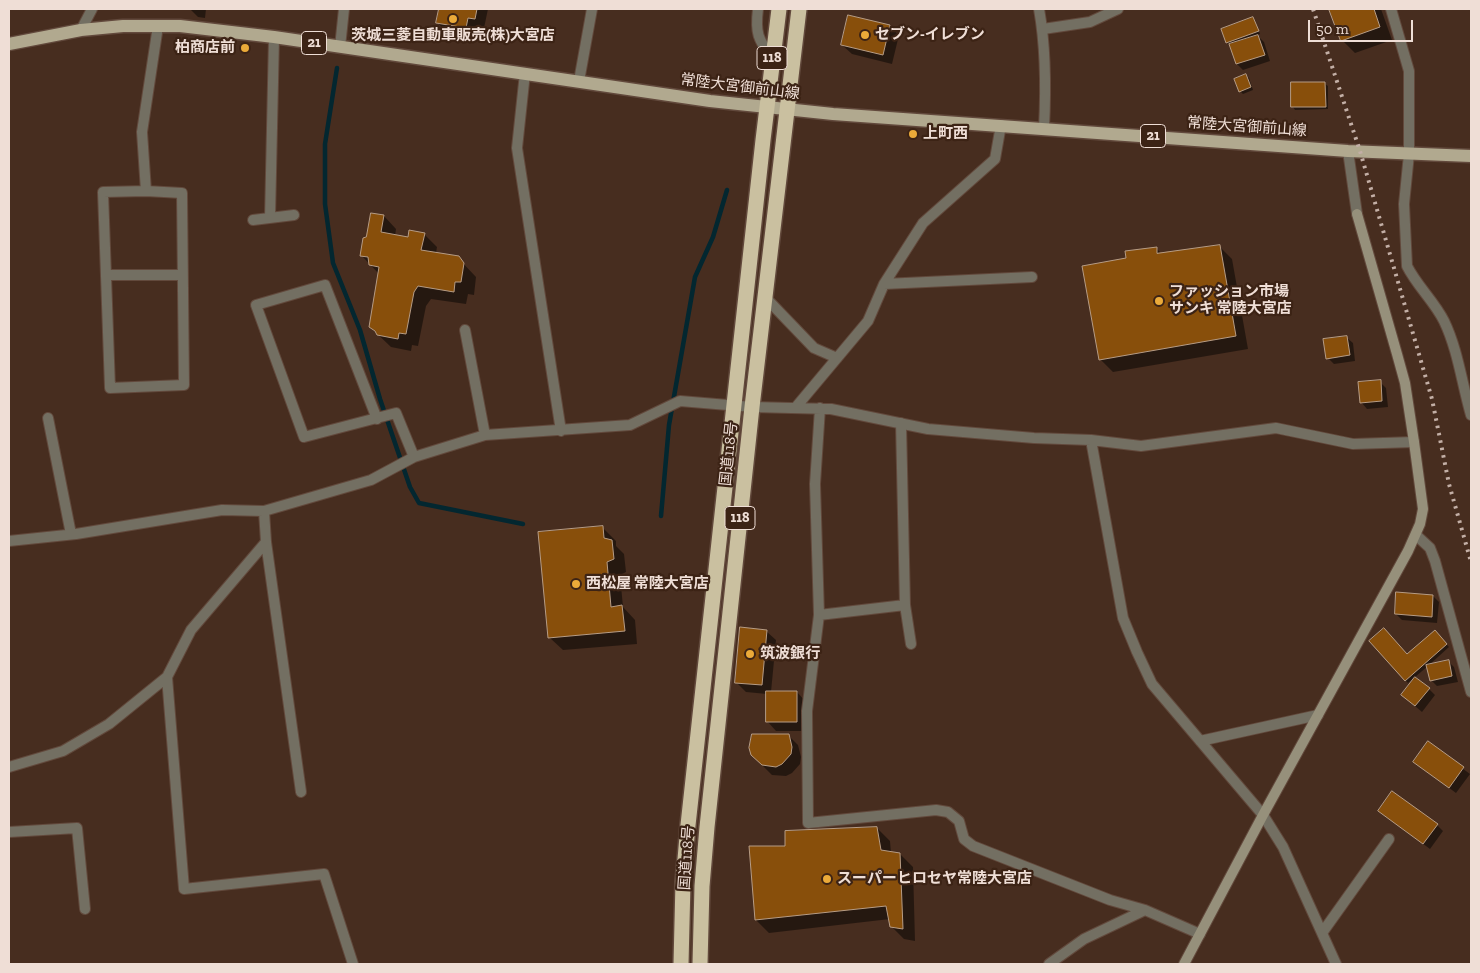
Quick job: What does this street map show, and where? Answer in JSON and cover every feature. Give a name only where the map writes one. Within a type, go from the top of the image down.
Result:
[{"type":"highway","name":"国道118号","points":[[681,964],[683,882],[688,825],[766,107],[779,9]]},
{"type":"highway","name":"国道118号","points":[[700,964],[706,826],[764,296],[799,9]]},
{"type":"main road","name":"常陸大宮御前山線","points":[[9,44],[81,30],[158,26],[212,29],[710,101],[834,114],[1348,150],[1471,156]]},
{"type":"street","points":[[81,30],[92,9]]},
{"type":"street","points":[[340,47],[344,9]]},
{"type":"street","points":[[579,81],[592,9]]},
{"type":"street","points":[[758,9],[756,25],[760,41],[772,59]]},
{"type":"street","points":[[1039,9],[1043,29],[1044,128]]},
{"type":"street","points":[[1043,29],[1090,22],[1118,9]]},
{"type":"street","points":[[1391,9],[1409,71],[1409,154],[1404,204],[1407,266],[1411,275],[1432,302],[1450,336],[1471,415]]},
{"type":"street","points":[[146,191],[142,132],[158,26]]},
{"type":"street","points":[[270,218],[274,37]]},
{"type":"street","points":[[524,73],[517,148],[561,431]]},
{"type":"street","points":[[796,407],[868,322],[884,284],[923,223],[995,159],[1001,125]]},
{"type":"street","points":[[1184,964],[1416,535],[1420,524],[1423,509],[1405,383],[1357,214],[1348,150]]},
{"type":"street","points":[[146,191],[182,193],[184,386],[110,388],[104,192],[146,191]]},
{"type":"street","points":[[253,220],[294,215]]},
{"type":"street","points":[[107,275],[182,275]]},
{"type":"street","points":[[884,284],[1032,277]]},
{"type":"street","points":[[377,420],[325,285],[256,304],[304,437],[377,420],[396,413],[414,456]]},
{"type":"street","points":[[764,296],[814,348],[838,358]]},
{"type":"street","points":[[465,330],[485,435]]},
{"type":"street","points":[[9,541],[71,534],[222,510],[264,511],[371,480],[414,456],[485,435],[630,425],[680,401],[752,406],[832,408],[928,429],[1034,438],[1091,440],[1141,446],[1276,428],[1353,444],[1414,442]]},
{"type":"street","points":[[820,408],[815,484],[819,615],[807,711],[808,823],[936,810],[948,812],[959,821],[964,839],[973,846],[1110,900],[1145,910],[1200,934]]},
{"type":"street","points":[[48,418],[71,534]]},
{"type":"street","points":[[902,423],[905,605],[912,644]]},
{"type":"street","points":[[1091,440],[1124,618],[1129,634],[1152,684],[1263,815],[1283,847],[1336,964]]},
{"type":"street","points":[[264,511],[266,542],[301,792]]},
{"type":"street","points":[[1416,535],[1430,548],[1435,561],[1471,692]]},
{"type":"street","points":[[9,767],[63,750],[109,724],[167,677],[191,630],[266,542]]},
{"type":"street","points":[[819,615],[905,605]]},
{"type":"street","points":[[167,677],[184,889],[324,874],[353,964]]},
{"type":"street","points":[[1200,741],[1318,716]]},
{"type":"street","points":[[9,832],[77,828],[85,909]]},
{"type":"street","points":[[1322,933],[1389,838]]},
{"type":"street","points":[[1049,964],[1084,939],[1145,910]]},
{"type":"building","name":"茨城三菱自動車販売(株)大宮店","points":[[439,9],[477,9],[475,19],[468,18],[466,28],[436,23]]},
{"type":"building","points":[[1329,9],[1374,9],[1380,27],[1341,41]]},
{"type":"building","name":"セブン-イレブン","points":[[848,15],[890,25],[883,55],[841,45]]},
{"type":"building","points":[[1253,17],[1259,31],[1226,43],[1221,29]]},
{"type":"building","points":[[1258,35],[1265,55],[1236,64],[1229,44]]},
{"type":"building","points":[[1246,74],[1251,87],[1239,92],[1234,79]]},
{"type":"building","points":[[1291,82],[1325,82],[1326,107],[1291,107]]},
{"type":"building","points":[[371,213],[384,215],[381,232],[408,237],[409,230],[425,233],[421,250],[459,256],[464,263],[461,282],[455,282],[454,292],[418,286],[414,292],[406,334],[399,333],[398,339],[377,335],[369,327],[379,267],[369,265],[368,257],[360,256],[363,238],[366,237]]},
{"type":"building","name":"ファッション市場 サンキ 常陸大宮店","points":[[1220,245],[1236,336],[1099,360],[1082,266],[1126,258],[1125,251],[1157,247],[1157,253]]},
{"type":"building","points":[[1347,336],[1350,355],[1326,359],[1323,339]]},
{"type":"building","points":[[1381,380],[1382,401],[1360,403],[1358,382]]},
{"type":"building","name":"西松屋 常陸大宮店","points":[[603,526],[604,538],[612,540],[614,559],[607,562],[611,607],[622,605],[625,631],[548,638],[538,532]]},
{"type":"building","points":[[1396,592],[1433,595],[1432,617],[1395,614]]},
{"type":"building","points":[[740,627],[767,630],[762,685],[735,683]]},
{"type":"building","points":[[1384,628],[1407,654],[1435,630],[1447,644],[1405,681],[1369,641]]},
{"type":"building","points":[[1449,660],[1452,676],[1430,681],[1426,665]]},
{"type":"building","points":[[1415,677],[1430,688],[1415,706],[1401,695]]},
{"type":"building","points":[[766,691],[797,691],[797,722],[766,722]]},
{"type":"building","points":[[752,734],[789,734],[792,747],[791,754],[782,764],[776,767],[762,765],[751,755],[749,748]]},
{"type":"building","points":[[1428,741],[1464,767],[1449,788],[1413,762]]},
{"type":"building","points":[[1392,791],[1438,824],[1423,844],[1378,811]]},
{"type":"building","name":"スーパーヒロセヤ常陸大宮店","points":[[877,827],[881,850],[900,853],[903,929],[890,927],[886,906],[755,920],[749,846],[785,846],[785,831]]},
{"type":"waterway","points":[[337,68],[325,144],[325,204],[333,263],[360,330],[380,399],[410,487],[419,503],[523,524]]},
{"type":"waterway","points":[[661,516],[669,425],[695,277],[713,237],[727,190]]},
{"type":"railway","points":[[1313,9],[1360,151],[1432,399],[1449,484],[1471,562]]},
{"type":"place","name":"茨城三菱自動車販売(株)大宮店","points":[[453,19]]},
{"type":"place","name":"セブン-イレブン","points":[[865,35]]},
{"type":"place","name":"柏商店前","points":[[245,48]]},
{"type":"place","name":"上町西","points":[[913,134]]},
{"type":"place","name":"ファッション市場 サンキ 常陸大宮店","points":[[1159,301]]},
{"type":"place","name":"西松屋 常陸大宮店","points":[[576,584]]},
{"type":"place","name":"筑波銀行","points":[[750,654]]},
{"type":"place","name":"スーパーヒロセヤ常陸大宮店","points":[[827,879]]}]
